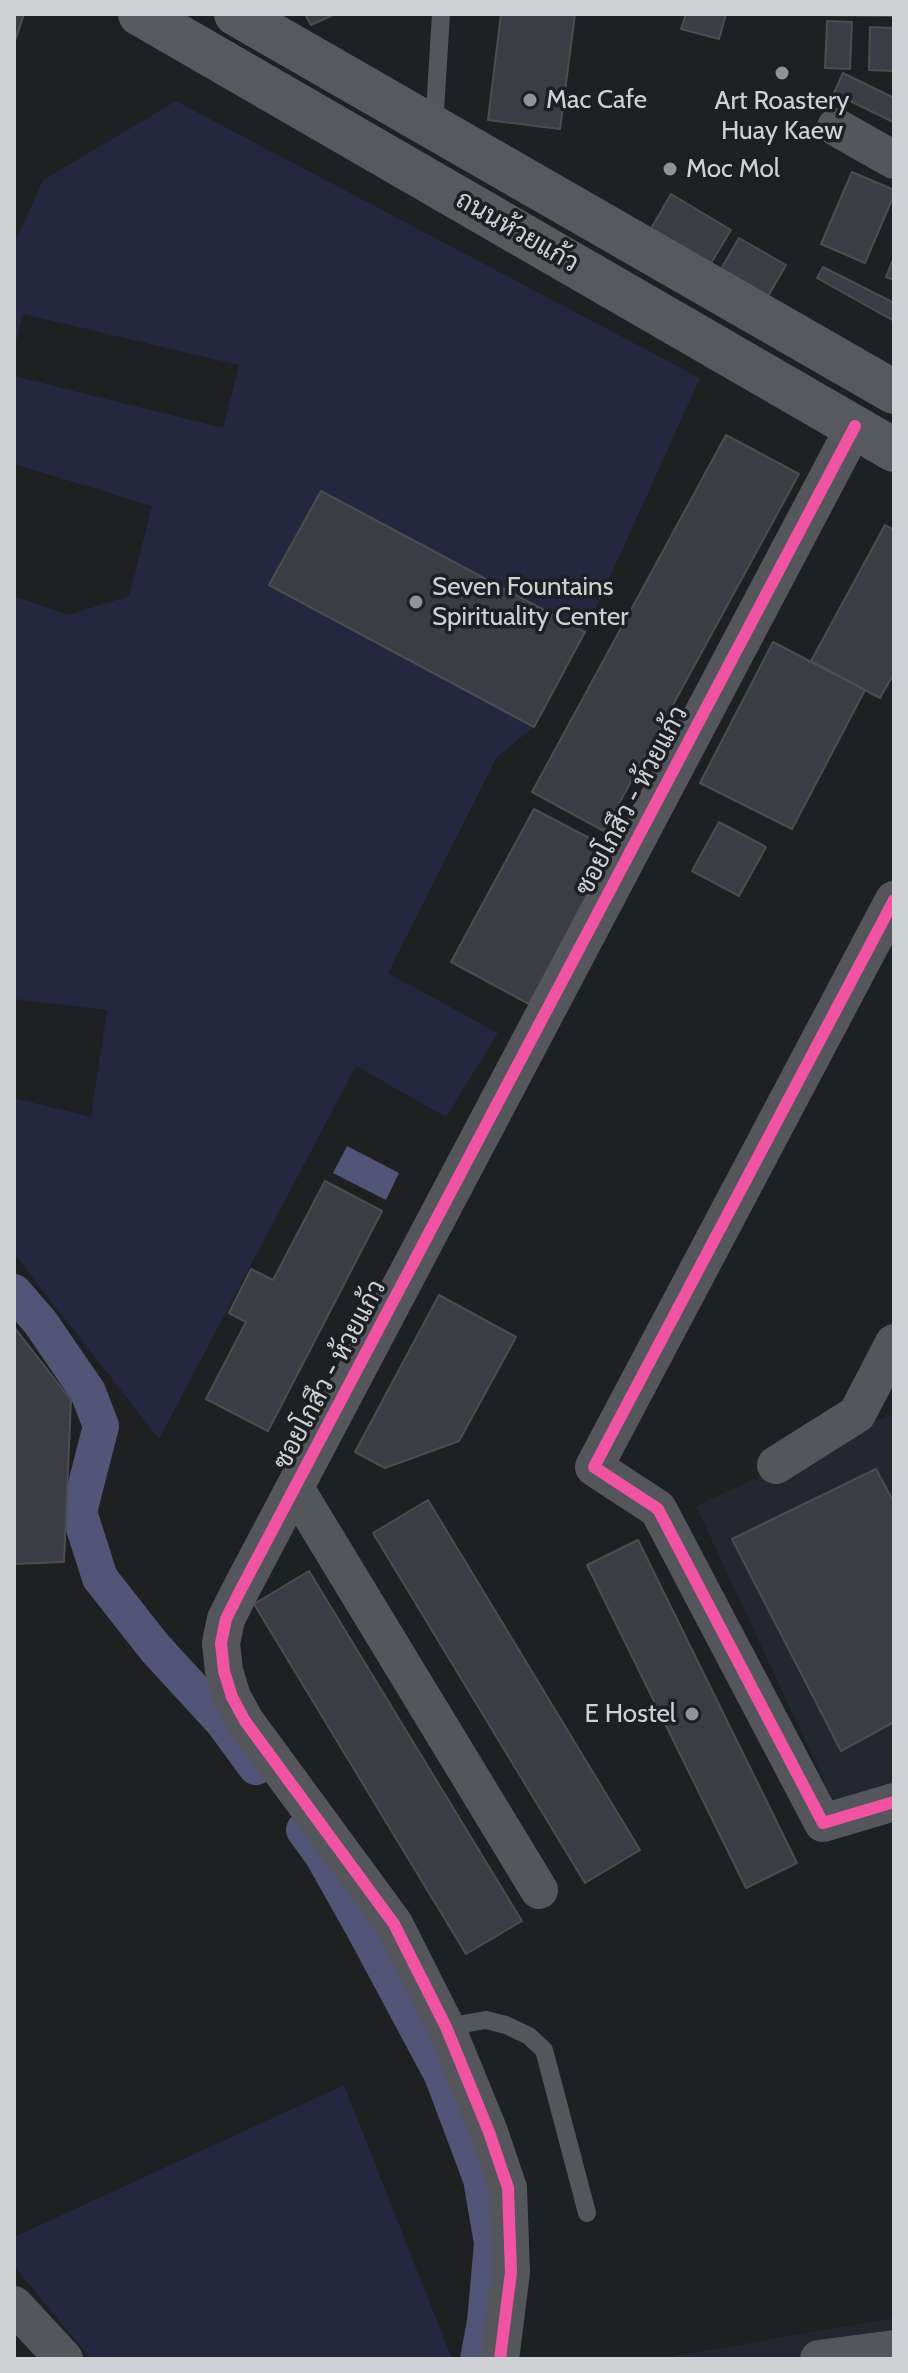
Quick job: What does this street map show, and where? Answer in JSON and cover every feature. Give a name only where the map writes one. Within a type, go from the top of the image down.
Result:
[{"type":"main road","name":"ถนนห้วยแก้ว","points":[[140,14],[894,450]]},
{"type":"main road","name":"ถนนห้วยแก้ว","points":[[248,17],[887,387]]},
{"type":"main road","points":[[855,426],[887,387]]},
{"type":"street","points":[[836,127],[894,160]]},
{"type":"street","name":"ซอยโกสึว - ห้วยแก้ว","points":[[500,2359],[511,2272],[508,2188],[489,2132],[446,2027],[394,1924],[245,1721],[232,1697],[224,1671],[221,1643],[226,1619],[855,426]]},
{"type":"street","points":[[894,900],[594,1467],[658,1509],[823,1823],[894,1802]]},
{"type":"street","points":[[776,1465],[857,1414],[894,1343]]},
{"type":"street","points":[[295,1488],[539,1890]]},
{"type":"street","points":[[14,2305],[64,2359]]},
{"type":"street","points":[[819,2359],[894,2349]]},
{"type":"lane","points":[[434,127],[441,14]]},
{"type":"lane","points":[[446,2027],[486,2020],[529,2036],[544,2050],[587,2213]]},
{"type":"shaded area","points":[[176,101],[700,378],[585,632],[321,491],[269,584],[534,727],[497,757],[388,973],[498,1033],[446,1117],[356,1066],[159,1439],[14,1254],[14,1098],[91,1117],[107,1010],[14,999],[14,596],[68,615],[129,596],[152,506],[14,464],[14,376],[223,428],[239,365],[23,314],[14,350],[14,245],[43,180]]},
{"type":"shaded area","points":[[347,1146],[399,1173],[386,1200],[333,1173]]},
{"type":"shaded area","points":[[894,1413],[894,1791],[836,1807],[696,1506]]},
{"type":"shaded area","points":[[344,2085],[452,2359],[91,2359],[14,2266],[14,2237]]},
{"type":"shaded area","points":[[894,2318],[894,2359],[674,2359],[674,2356]]},
{"type":"building","points":[[14,14],[24,14],[14,44]]},
{"type":"building","points":[[305,14],[335,14],[311,25]]},
{"type":"building","points":[[501,14],[575,14],[560,129],[488,120]]},
{"type":"building","points":[[686,14],[726,14],[719,39],[681,29]]},
{"type":"building","points":[[817,14],[894,16],[817,15]]},
{"type":"building","points":[[827,21],[852,22],[850,69],[825,68]]},
{"type":"building","points":[[870,27],[894,28],[894,71],[869,70]]},
{"type":"building","points":[[843,73],[894,98],[893,122],[834,93]]},
{"type":"building","points":[[852,172],[894,190],[865,263],[821,244]]},
{"type":"building","points":[[671,194],[731,230],[708,268],[649,232]]},
{"type":"building","points":[[739,238],[786,265],[763,305],[715,279]]},
{"type":"building","points":[[894,257],[894,280],[886,277]]},
{"type":"building","points":[[823,267],[894,303],[894,321],[817,278]]},
{"type":"building","points":[[726,435],[799,474],[604,831],[532,792]]},
{"type":"building","name":"Seven Fountains Spirituality Center","points":[[321,491],[585,632],[534,727],[269,585]]},
{"type":"building","points":[[885,525],[894,530],[894,673],[880,698],[811,661]]},
{"type":"building","points":[[773,642],[865,690],[792,829],[700,783]]},
{"type":"building","points":[[534,809],[612,850],[529,1004],[451,962]]},
{"type":"building","points":[[719,822],[766,847],[739,896],[692,871]]},
{"type":"building","points":[[325,1181],[382,1211],[268,1431],[206,1399],[246,1322],[229,1313],[251,1269],[273,1280]]},
{"type":"building","points":[[439,1295],[516,1337],[459,1441],[385,1468],[355,1452]]},
{"type":"building","points":[[14,1327],[71,1400],[64,1562],[14,1564]]},
{"type":"building","points":[[876,1469],[894,1503],[894,1722],[841,1751],[732,1539]]},
{"type":"building","points":[[428,1500],[640,1850],[585,1883],[373,1533]]},
{"type":"building","name":"E Hostel","points":[[638,1540],[797,1863],[746,1888],[587,1565]]},
{"type":"building","points":[[309,1571],[522,1921],[466,1954],[254,1604]]},
{"type":"waterway","points":[[14,1292],[40,1322],[88,1392],[101,1426],[79,1512],[100,1578],[155,1648],[223,1722],[256,1767]]},
{"type":"waterway","points":[[304,1830],[321,1853],[365,1931],[442,2075],[481,2179],[492,2243],[485,2322],[478,2359]]},
{"type":"cycle path","points":[[500,2359],[511,2272],[508,2188],[489,2132],[446,2027],[394,1924],[245,1721],[232,1697],[224,1671],[221,1643],[226,1619],[239,1593],[855,426]]},
{"type":"cycle path","points":[[894,900],[594,1467],[658,1509],[823,1823],[894,1802]]},
{"type":"place","name":"Art Roastery Huay Kaew","points":[[782,73]]},
{"type":"place","name":"Mac Cafe","points":[[530,100]]},
{"type":"place","name":"Moc Mol","points":[[670,169]]},
{"type":"place","name":"Seven Fountains Spirituality Center","points":[[416,602]]},
{"type":"place","name":"E Hostel","points":[[692,1714]]}]
